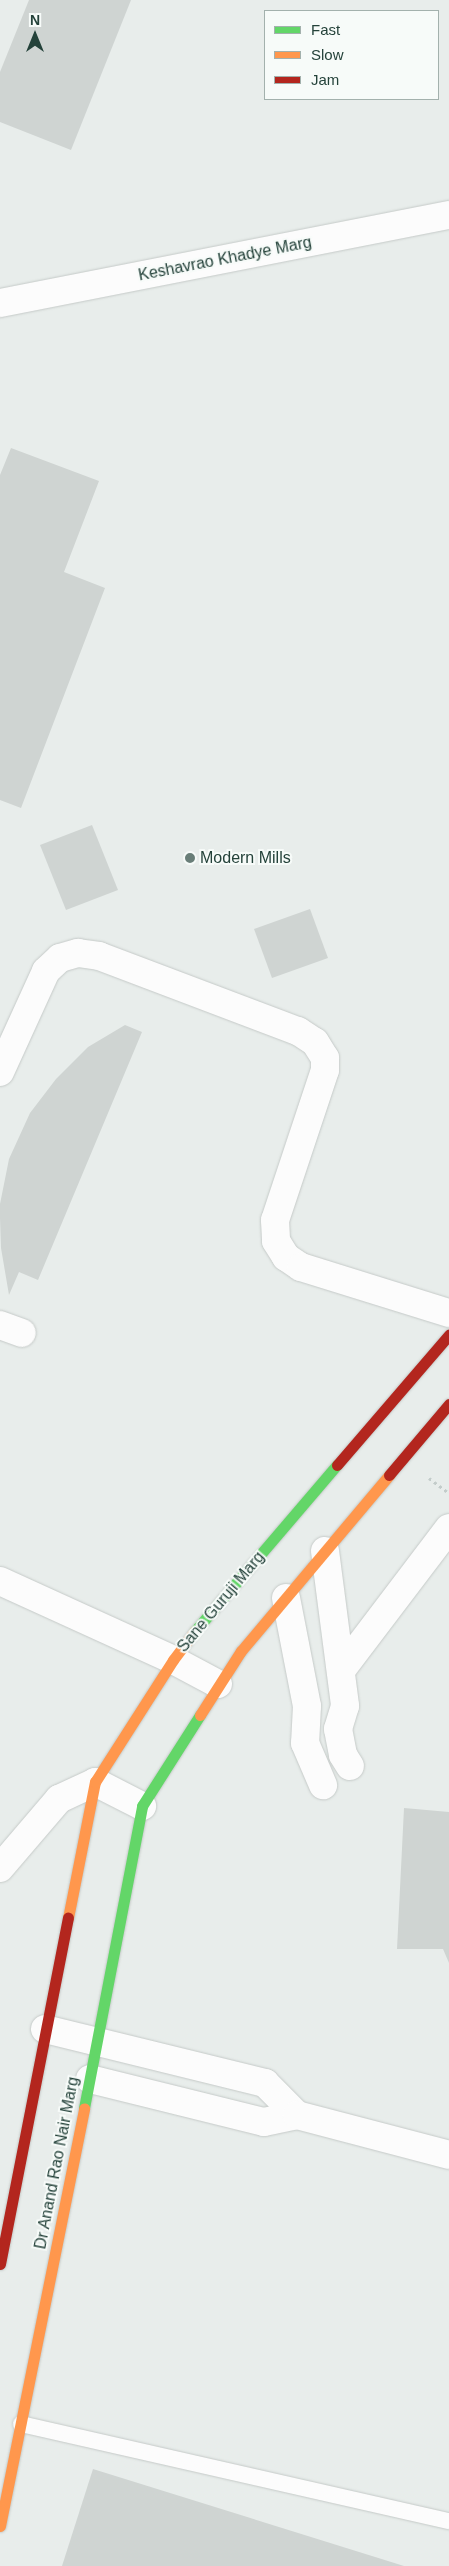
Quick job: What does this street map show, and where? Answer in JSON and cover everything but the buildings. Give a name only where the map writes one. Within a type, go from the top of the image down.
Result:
[{"type":"main road","name":"Sane Guruji Marg","points":[[94,1782],[172,1660],[449,1335]]},
{"type":"main road","points":[[142,1806],[218,1684],[242,1651],[449,1404]]},
{"type":"main road","points":[[0,2264],[94,1782]]},
{"type":"main road","name":"Dr Anand Rao Nair Marg","points":[[0,2526],[98,2042],[142,1806]]},
{"type":"street","name":"Keshavrao Khadye Marg","points":[[0,304],[449,215]]},
{"type":"street","points":[[0,1072],[46,971],[60,958],[78,953],[99,956],[298,1031],[315,1042],[325,1058],[326,1070],[275,1220],[276,1241],[286,1257],[301,1267],[449,1313]]},
{"type":"street","points":[[342,1669],[449,1528]]},
{"type":"street","points":[[326,1551],[346,1706],[338,1729],[343,1755],[350,1766]]},
{"type":"street","points":[[0,1582],[172,1660],[218,1684]]},
{"type":"street","points":[[286,1598],[307,1706],[305,1743],[323,1785]]},
{"type":"street","points":[[0,1868],[59,1799],[94,1782],[142,1806]]},
{"type":"street","points":[[45,2029],[265,2083],[297,2115]]},
{"type":"street","points":[[90,2079],[264,2122],[297,2115],[449,2155]]},
{"type":"lane","points":[[21,2424],[449,2521]]},
{"type":"traffic: fast","points":[[195,1631],[337,1465]]},
{"type":"traffic: fast","points":[[84,2108],[142,1806],[200,1715]]},
{"type":"traffic: slow","points":[[200,1715],[241,1651],[389,1475]]},
{"type":"traffic: slow","points":[[68,1918],[95,1782],[173,1660],[195,1631]]},
{"type":"traffic: slow","points":[[0,2526],[84,2108]]},
{"type":"traffic: jam","points":[[337,1465],[449,1335]]},
{"type":"traffic: jam","points":[[389,1475],[449,1404]]},
{"type":"traffic: jam","points":[[0,2264],[68,1918]]},
{"type":"place","name":"Modern Mills","points":[[190,858]]}]
